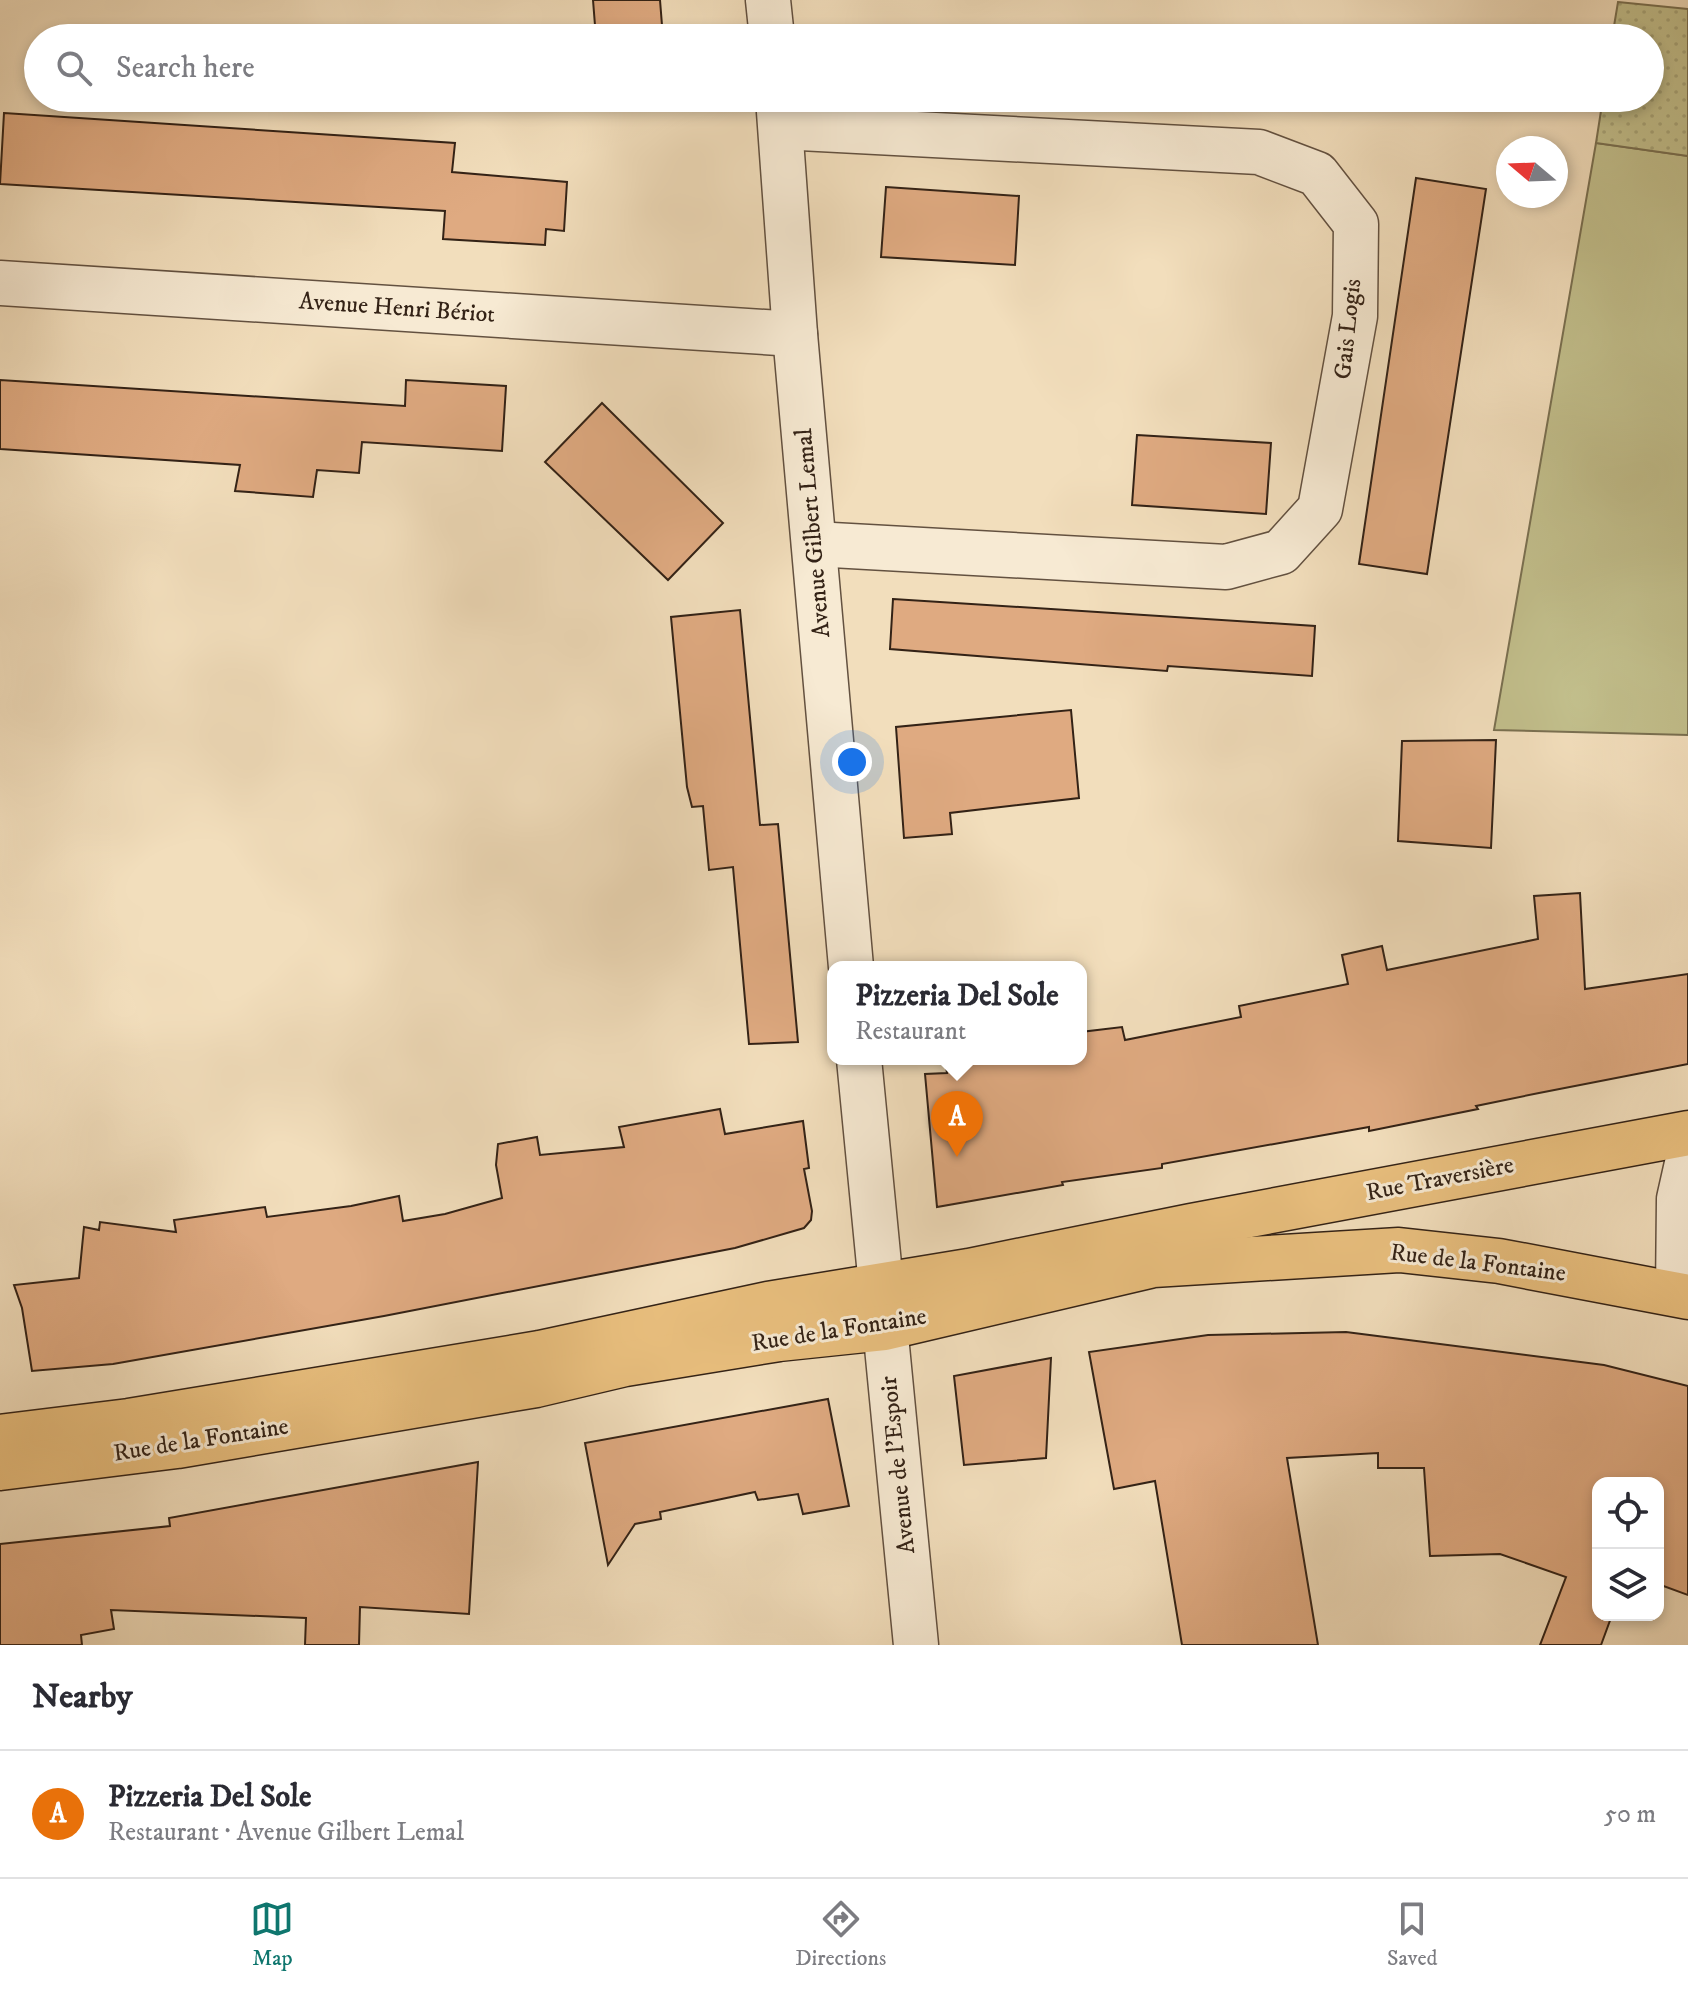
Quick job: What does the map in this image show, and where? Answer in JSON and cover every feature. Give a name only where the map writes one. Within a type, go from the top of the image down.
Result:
[{"type":"main road","name":"Rue Traversière","points":[[1191,1226],[1688,1133]]},
{"type":"main road","name":"Rue de la Fontaine","points":[[0,1437],[129,1421],[540,1353],[768,1304],[969,1271],[1191,1226]]},
{"type":"main road","name":"Rue de la Fontaine","points":[[0,1468],[177,1446],[536,1385],[625,1364],[779,1339],[884,1328],[1153,1265],[1399,1250],[1499,1261],[1683,1296]]},
{"type":"street","points":[[768,0],[771,24]]},
{"type":"street","name":"Avenue Gilbert Lemal","points":[[780,112],[795,334],[850,961]]},
{"type":"street","name":"Gais Logis","points":[[780,112],[1259,152],[1317,174],[1356,224],[1355,316],[1320,509],[1281,552],[1226,567],[814,544]]},
{"type":"street","name":"Avenue Henri Bériot","points":[[0,283],[795,334]]},
{"type":"street","points":[[860,1065],[871,1202],[882,1285]]},
{"type":"street","name":"Rue de la Fontaine","points":[[1683,1296],[1679,1199],[1688,1159]]},
{"type":"street","name":"Avenue de l'Espoir","points":[[882,1285],[916,1645]]},
{"type":"shaded area","points":[[1618,2],[1688,9],[1688,156],[1596,143],[1601,112],[1664,112],[1664,24],[1614,24]]},
{"type":"shaded area","points":[[1596,143],[1688,156],[1688,735],[1494,730]]},
{"type":"building","points":[[593,0],[660,0],[662,24],[595,24]]},
{"type":"building","points":[[4,113],[455,143],[452,172],[567,182],[564,231],[546,229],[545,245],[443,239],[445,211],[0,184]]},
{"type":"building","points":[[1416,178],[1486,189],[1427,574],[1359,564]]},
{"type":"building","points":[[886,187],[1019,196],[1015,265],[881,257]]},
{"type":"building","points":[[0,380],[405,406],[406,380],[506,386],[502,451],[362,442],[359,473],[317,470],[313,497],[235,491],[240,465],[0,449]]},
{"type":"building","points":[[602,403],[723,523],[668,580],[545,462]]},
{"type":"building","points":[[1137,435],[1271,443],[1266,514],[1132,505]]},
{"type":"building","points":[[893,599],[1315,626],[1312,676],[1168,666],[1167,671],[890,649]]},
{"type":"building","points":[[740,610],[760,825],[778,824],[798,1042],[749,1044],[733,867],[709,870],[703,806],[692,807],[687,787],[671,617]]},
{"type":"building","points":[[1071,710],[1079,798],[950,813],[952,834],[904,838],[896,727]]},
{"type":"building","points":[[1496,740],[1491,848],[1398,841],[1402,741]]},
{"type":"building","points":[[1580,893],[1585,989],[1688,974],[1688,1064],[1476,1106],[1478,1109],[1369,1131],[1369,1127],[1162,1164],[1162,1168],[1062,1182],[1063,1185],[937,1207],[925,1074],[947,1073],[946,1065],[1087,1065],[1087,1031],[1122,1027],[1125,1040],[1241,1017],[1239,1006],[1348,984],[1342,955],[1382,946],[1387,970],[1538,939],[1534,896]]},
{"type":"building","points":[[720,1109],[725,1134],[803,1121],[809,1168],[804,1169],[812,1211],[811,1220],[804,1228],[735,1248],[384,1316],[113,1364],[32,1371],[22,1308],[14,1285],[79,1278],[84,1227],[99,1230],[100,1222],[176,1232],[174,1220],[265,1207],[267,1217],[399,1196],[403,1221],[445,1214],[502,1198],[496,1165],[498,1144],[537,1137],[540,1155],[624,1147],[619,1127]]},
{"type":"building","points":[[1346,1332],[1604,1365],[1688,1386],[1688,1595],[1664,1586],[1664,1477],[1592,1477],[1592,1621],[1610,1621],[1601,1645],[1540,1645],[1566,1577],[1500,1554],[1430,1556],[1424,1468],[1378,1468],[1378,1453],[1287,1458],[1318,1645],[1182,1645],[1155,1481],[1114,1489],[1089,1352],[1208,1335]]},
{"type":"building","points":[[1051,1358],[1046,1458],[964,1465],[954,1376]]},
{"type":"building","points":[[828,1399],[849,1506],[803,1514],[798,1494],[758,1500],[755,1492],[660,1512],[661,1519],[635,1524],[608,1565],[585,1443]]},
{"type":"building","points":[[478,1462],[469,1614],[360,1607],[359,1645],[305,1645],[306,1618],[111,1610],[114,1629],[81,1635],[82,1645],[0,1645],[0,1544],[170,1526],[169,1518]]},
{"type":"place","name":"Pizzeria Del Sole","points":[[957,1157]]}]
